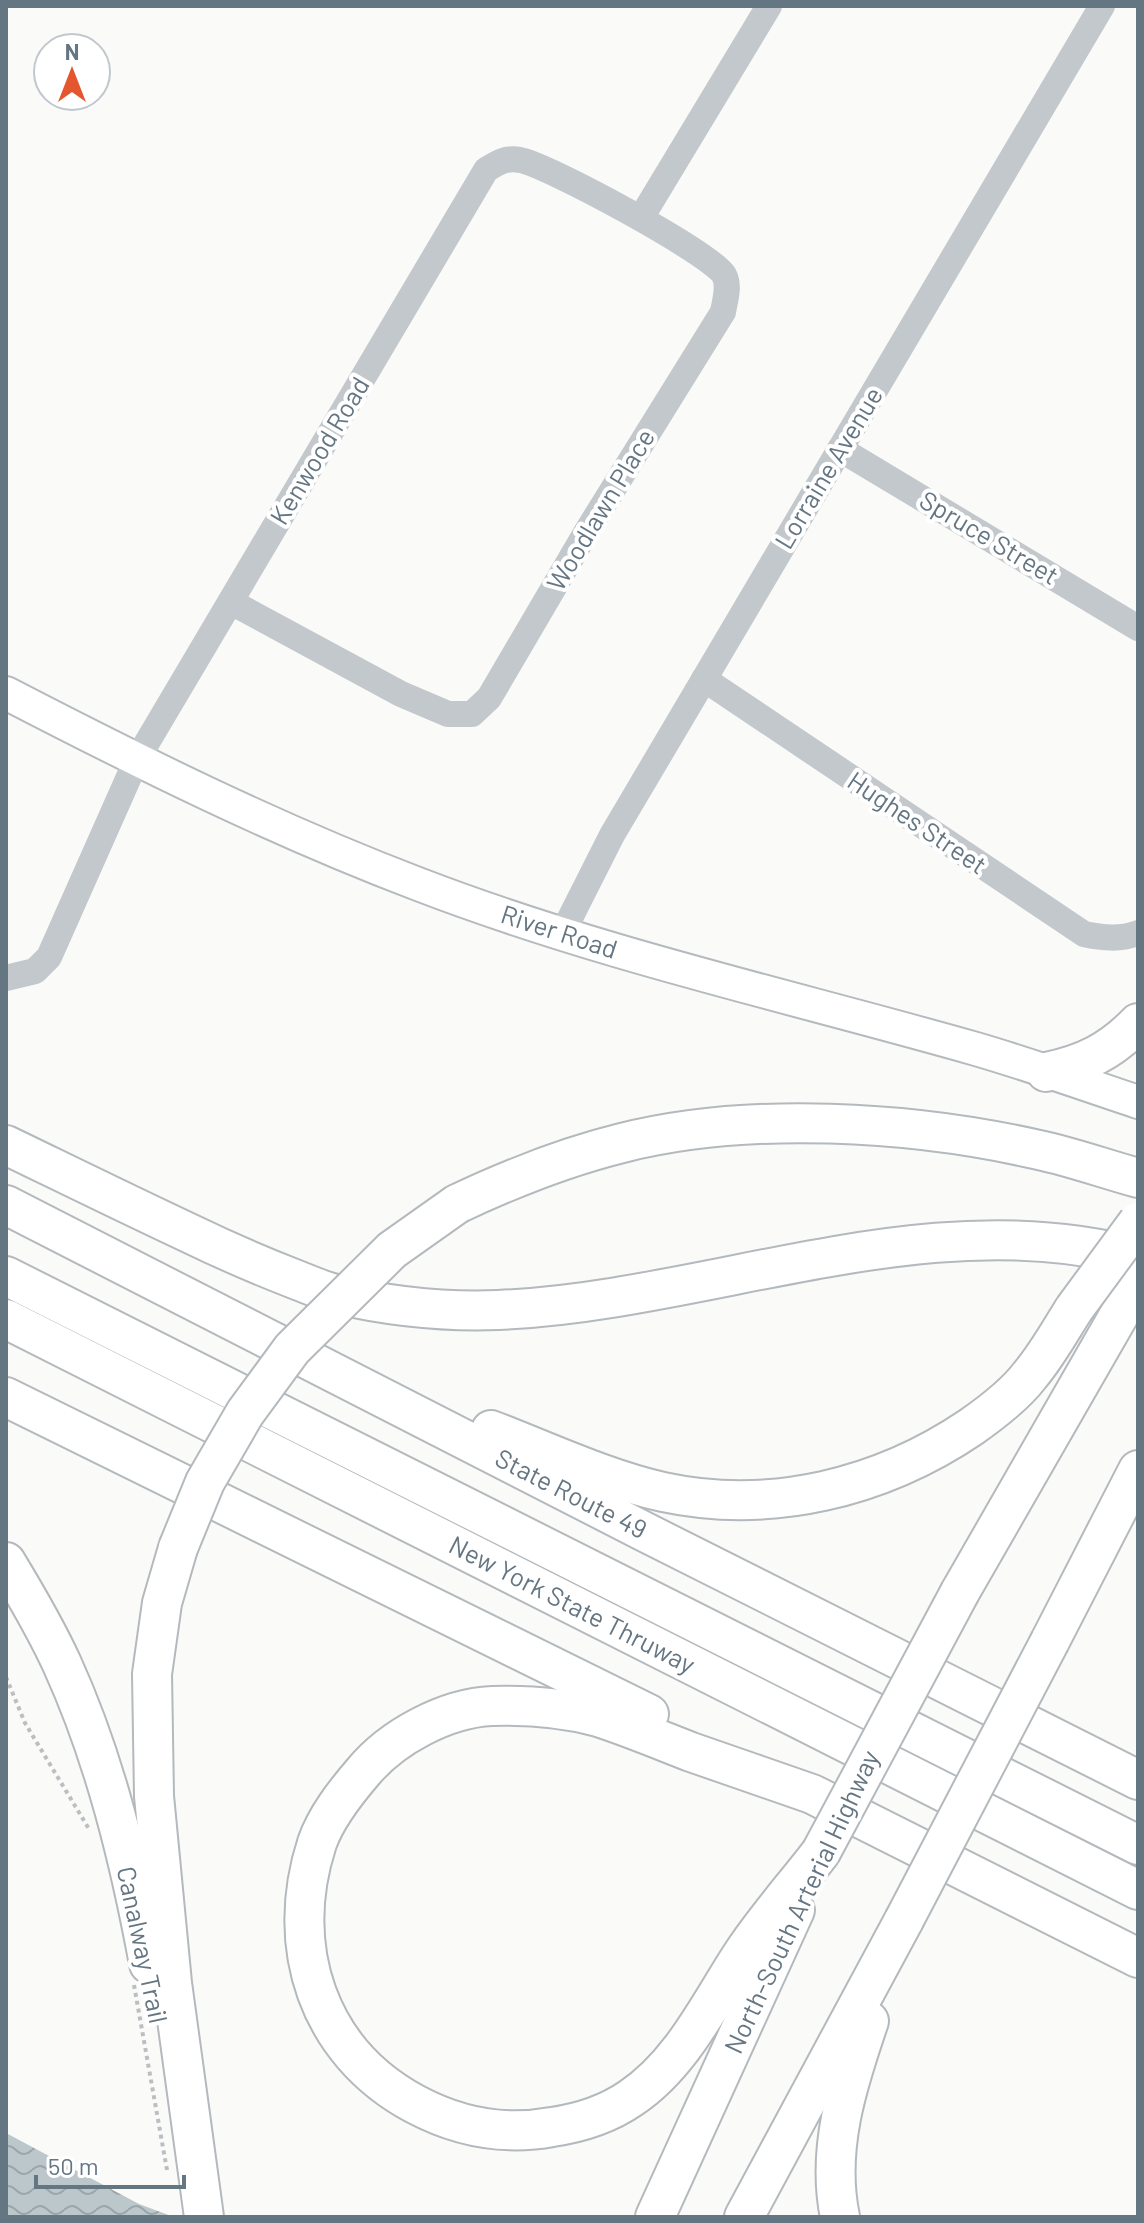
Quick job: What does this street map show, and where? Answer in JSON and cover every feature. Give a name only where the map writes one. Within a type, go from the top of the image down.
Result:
[{"type":"highway","points":[[1046,1072],[1078,1065],[1122,1039],[1138,1023]]},
{"type":"highway","points":[[179,2156],[172,1983],[154,1796],[152,1674],[162,1603],[178,1548],[213,1468],[245,1413],[292,1349],[392,1250],[457,1204],[531,1172],[623,1143],[683,1131],[730,1126],[842,1124],[953,1134],[1039,1150],[1138,1178]]},
{"type":"highway","points":[[6,1145],[243,1259],[334,1294],[406,1306],[496,1310],[602,1301],[901,1245],[971,1240],[1045,1242],[1113,1251],[1138,1258]]},
{"type":"highway","name":"State Route 49","points":[[6,1205],[1138,1780]]},
{"type":"highway","points":[[334,1372],[661,1491],[719,1499],[792,1496],[866,1481],[943,1446],[990,1414],[1030,1377],[1074,1309],[1138,1222]]},
{"type":"highway","name":"New York State Thruway","points":[[6,1276],[1138,1845]]},
{"type":"highway","name":"North-South Arterial Highway","points":[[655,2217],[821,1852],[960,1592],[1138,1282]]},
{"type":"highway","name":"New York State Thruway","points":[[6,1319],[1138,1890]]},
{"type":"highway","points":[[6,1397],[1138,1958]]},
{"type":"highway","points":[[744,2217],[904,1920],[1138,1470]]},
{"type":"highway","points":[[6,1562],[61,1662],[78,1701],[118,1823],[167,2056],[179,2156],[204,2217]]},
{"type":"highway","points":[[812,1794],[596,1717],[539,1707],[488,1706],[446,1716],[406,1735],[375,1758],[341,1798],[318,1841],[308,1879],[304,1947],[313,1984],[332,2027],[352,2056],[389,2090],[434,2114],[486,2130],[524,2132],[568,2125],[601,2114],[631,2098],[668,2066],[744,1950],[821,1852]]},
{"type":"highway","points":[[840,2217],[835,2190],[837,2133],[851,2076],[904,1920]]},
{"type":"main road","name":"River Road","points":[[6,693],[136,761],[245,812],[419,885],[611,950],[980,1050],[1138,1102]]},
{"type":"street","points":[[641,218],[769,6]]},
{"type":"street","name":"Lorraine Avenue","points":[[562,934],[612,835],[1102,6]]},
{"type":"street","name":"Woodlawn Place","points":[[231,602],[401,694],[448,714],[472,714],[489,698],[587,531],[723,312],[727,289],[724,275],[714,264],[641,218],[538,164],[516,159]]},
{"type":"street","name":"Kenwood Road","points":[[6,978],[35,971],[49,957],[136,761],[486,170],[502,160],[516,159]]},
{"type":"street","name":"Spruce Street","points":[[840,449],[1138,628]]},
{"type":"street","name":"Hughes Street","points":[[704,679],[1084,934],[1103,938],[1128,937],[1138,933]]},
{"type":"path","points":[[6,1677],[25,1723],[89,1829]]},
{"type":"path","name":"Canalway Trail","points":[[133,1980],[179,2156]]},
{"type":"water","points":[[6,2133],[139,2204],[174,2217],[6,2217]]}]
